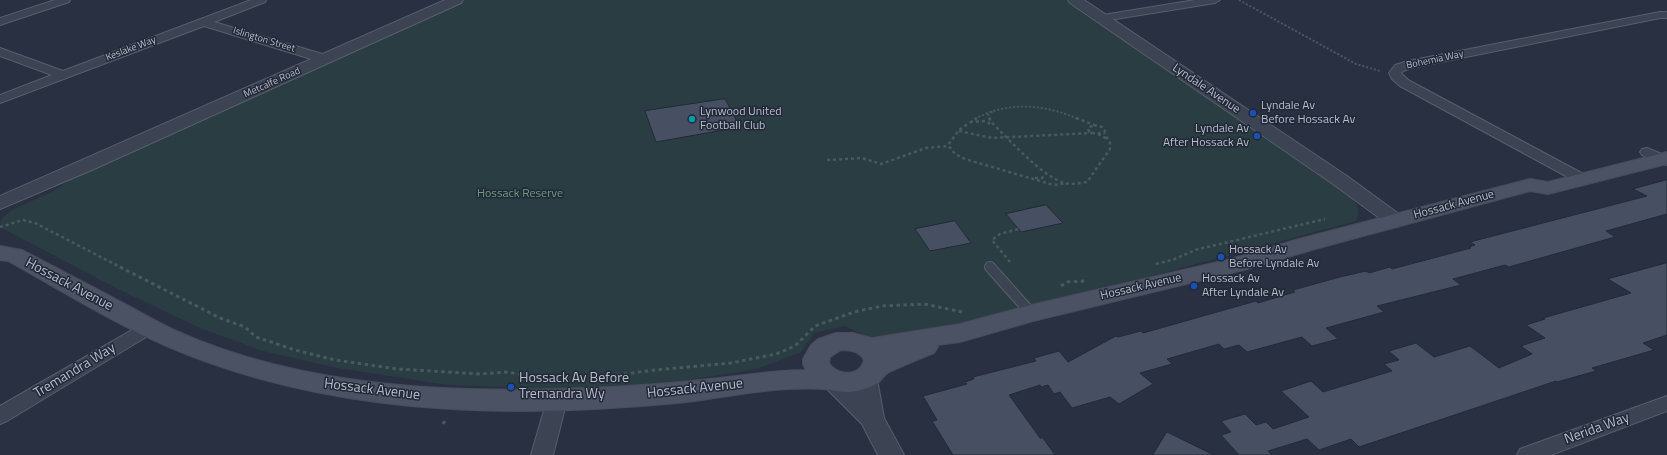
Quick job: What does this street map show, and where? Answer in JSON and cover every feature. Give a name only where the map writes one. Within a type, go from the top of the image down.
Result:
[{"type":"main road","name":"Hossack Avenue","points":[[5,248],[150,327],[191,347],[245,366],[287,377],[375,392],[456,399],[557,400],[695,391],[827,374],[852,383],[870,365],[964,323],[1031,313],[1236,265],[1307,244],[1530,185],[1548,188],[1575,175],[1662,155]]},
{"type":"main road","points":[[827,374],[824,347],[841,341],[860,343],[870,365]]},
{"type":"street","points":[[0,22],[65,0]]},
{"type":"street","name":"Keslake Way","points":[[0,99],[261,0]]},
{"type":"street","name":"Metcalfe Road","points":[[0,203],[88,166],[456,0]]},
{"type":"street","name":"Lyndale Avenue","points":[[1075,0],[1340,180],[1396,221]]},
{"type":"street","points":[[1103,18],[1216,0]]},
{"type":"street","name":"Bohemia Way","points":[[1575,175],[1404,83],[1396,76],[1395,73],[1399,68],[1408,65],[1660,15],[1667,15]]},
{"type":"street","name":"Islington Street","points":[[204,22],[324,59]]},
{"type":"street","points":[[0,52],[63,75]]},
{"type":"street","name":"Metcalfe Road","points":[[0,212],[46,191],[88,166]]},
{"type":"street","name":"Tremandra Way","points":[[0,416],[150,327]]},
{"type":"street","points":[[870,365],[871,418]]},
{"type":"street","points":[[827,374],[871,418],[891,455]]},
{"type":"street","points":[[542,455],[557,400]]},
{"type":"street","name":"Nerida Way","points":[[1528,455],[1667,403]]},
{"type":"lane","points":[[990,267],[1031,313]]},
{"type":"path","points":[[1239,0],[1356,64],[1374,70],[1395,73]]},
{"type":"path","points":[[1020,106],[1043,108],[1066,114],[1104,129],[1104,133],[1110,143],[1110,149],[1087,182],[1075,184],[1064,183],[1059,185],[1029,178],[956,155],[950,150],[949,146],[959,131],[969,122],[984,113],[996,109],[1020,106]]},
{"type":"path","points":[[993,125],[988,115],[996,109]]},
{"type":"path","points":[[969,122],[985,121],[993,125],[1047,173],[1064,183]]},
{"type":"path","points":[[1083,122],[1092,133]]},
{"type":"path","points":[[1080,133],[1094,126]]},
{"type":"path","points":[[959,131],[985,138],[1092,133],[1108,140]]},
{"type":"path","points":[[1097,134],[1104,133]]},
{"type":"path","points":[[827,160],[862,158],[881,164],[926,148],[949,146]]},
{"type":"path","points":[[1029,178],[1042,178],[1047,173]]},
{"type":"path","points":[[1153,265],[1176,259],[1195,250],[1325,219]]},
{"type":"path","points":[[0,227],[23,220],[35,223],[214,315],[253,331],[256,337],[311,355],[362,364],[418,371],[474,375],[514,372],[521,374],[534,382]]},
{"type":"path","points":[[1010,262],[992,240],[1000,234],[1019,230]]},
{"type":"path","points":[[1057,289],[1067,282],[1087,281]]},
{"type":"path","points":[[615,375],[742,361],[778,354],[788,350],[798,343],[805,334],[814,327],[862,310],[886,305],[903,303],[926,304],[964,323]]},
{"type":"green space","name":"Hossack Reserve","points":[[462,0],[1067,0],[1341,188],[1355,203],[1358,216],[1356,221],[1089,293],[934,329],[869,337],[845,326],[814,333],[801,352],[757,369],[688,380],[558,389],[448,385],[338,368],[263,351],[200,328],[116,288],[0,227],[1,219],[12,210],[54,191],[90,166]]},
{"type":"building","name":"Lynwood United Football Club","points":[[725,99],[740,127],[656,142],[645,111]]},
{"type":"building","points":[[1667,180],[1667,214],[1606,231],[1615,237],[1509,267],[1505,265],[1453,279],[1461,285],[1377,306],[1384,312],[1326,328],[1338,339],[1312,346],[1302,337],[1247,352],[1239,345],[1224,349],[1219,344],[1167,359],[1172,364],[1140,373],[1153,384],[1119,404],[1110,397],[1072,408],[1060,392],[1054,394],[1048,385],[1041,387],[1040,385],[1009,395],[1040,438],[1043,438],[1055,455],[953,455],[932,421],[937,420],[923,396],[967,384],[965,382],[974,379],[973,377],[1036,361],[1034,358],[1059,351],[1068,362],[1116,336],[1118,337],[1141,331],[1143,333],[1256,301],[1258,303],[1295,292],[1293,290],[1340,277],[1366,271],[1369,273],[1390,267],[1392,269],[1471,248],[1469,247],[1475,245],[1470,242],[1647,196],[1633,189]]},
{"type":"building","points":[[1046,205],[1063,223],[1021,232],[1006,214]]},
{"type":"building","points":[[955,221],[971,243],[930,251],[915,229]]},
{"type":"building","points":[[1667,263],[1667,335],[1643,343],[1654,350],[1592,368],[1596,371],[1557,382],[1556,381],[1359,447],[1351,439],[1319,450],[1307,439],[1268,451],[1272,455],[1239,455],[1221,435],[1231,432],[1221,421],[1245,414],[1256,425],[1266,422],[1273,429],[1309,417],[1281,391],[1311,381],[1323,392],[1392,371],[1384,364],[1399,360],[1389,351],[1416,343],[1434,357],[1470,346],[1499,368],[1532,354],[1521,346],[1545,338],[1526,325],[1545,319],[1543,318],[1631,293],[1608,279]]},
{"type":"building","points":[[1167,432],[1214,455],[1153,455]]},
{"type":"place","name":"Lyndale Av Before Hossack Av","points":[[1253,113]]},
{"type":"place","name":"Lynwood United Football Club","points":[[692,119]]},
{"type":"place","name":"Lyndale Av After Hossack Av","points":[[1257,136]]},
{"type":"place","name":"Hossack Av Before Lyndale Av","points":[[1221,257]]},
{"type":"place","name":"Hossack Av After Lyndale Av","points":[[1194,286]]},
{"type":"place","name":"Hossack Av Before Tremandra Wy","points":[[511,387]]}]
